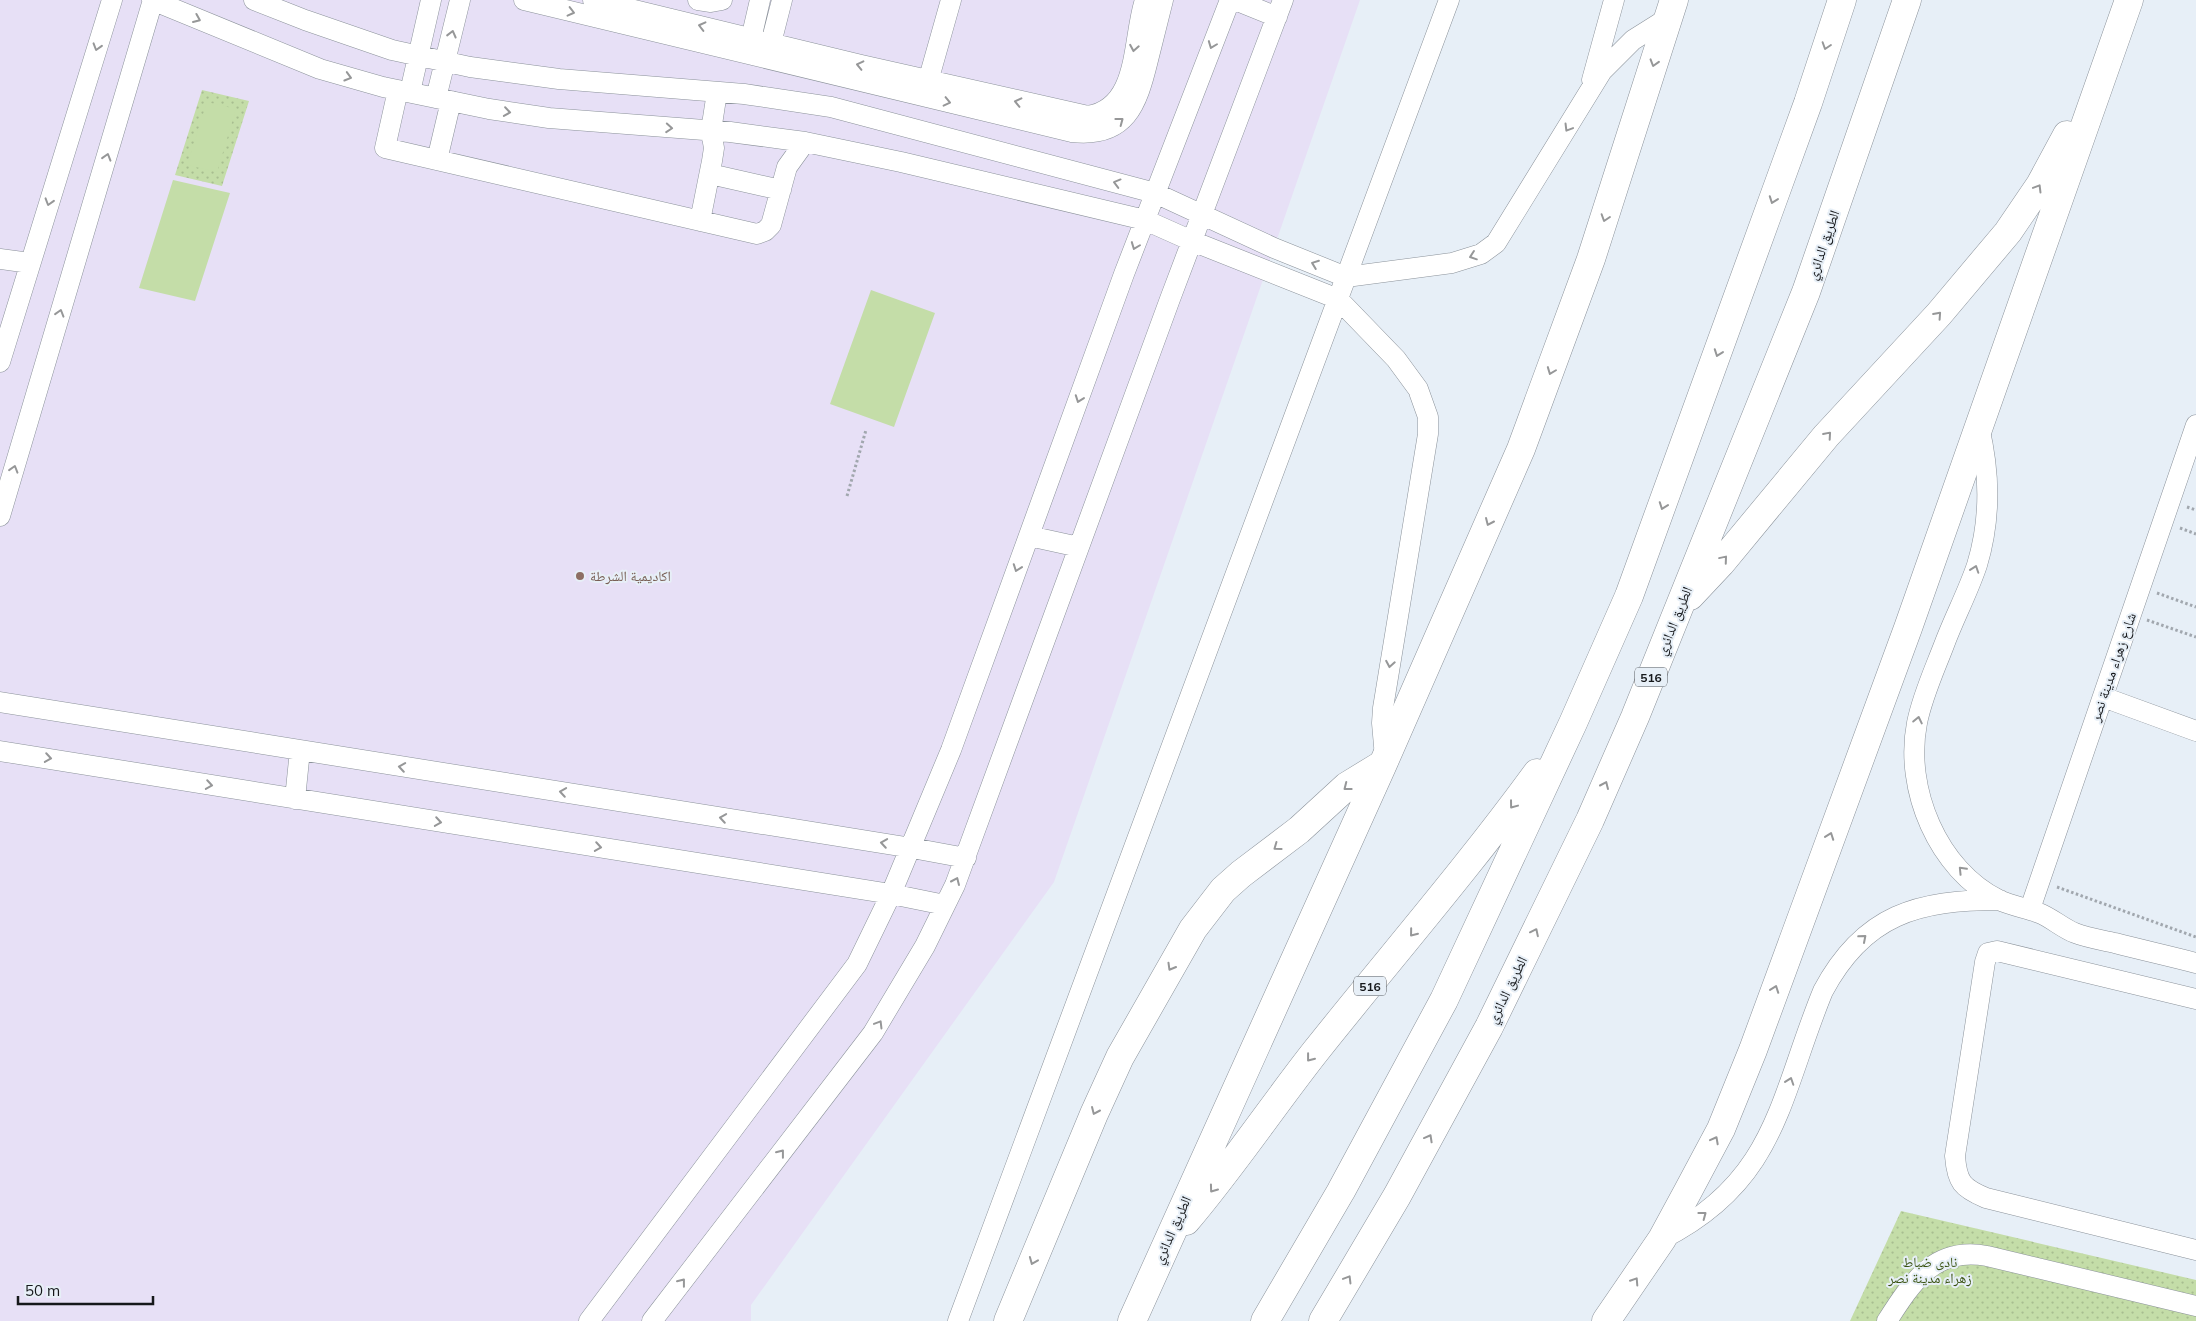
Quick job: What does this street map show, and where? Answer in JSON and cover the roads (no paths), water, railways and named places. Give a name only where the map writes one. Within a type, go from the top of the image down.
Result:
[{"type":"highway","name":"516","points":[[1265,1321],[1341,1191],[1444,1000],[1573,723],[1629,596],[1680,460],[1808,103],[1842,0]]},
{"type":"highway","name":"الطريق الدائري","points":[[1323,1321],[1402,1188],[1489,1027],[1590,820],[1635,717],[1806,292],[1907,0]]},
{"type":"highway","points":[[1606,1321],[1662,1240],[1721,1129],[1753,1050],[1908,628],[2129,0]]},
{"type":"highway","name":"الطريق الدائري","points":[[1132,1321],[1384,762],[1521,449],[1591,259],[1671,9]]},
{"type":"highway","points":[[1679,608],[1720,563],[1826,436],[1939,314],[2008,232],[2040,185],[2106,66]]},
{"type":"highway","name":"516","points":[[1165,1246],[1210,1193],[1315,1052],[1466,868],[1573,723]]},
{"type":"highway","points":[[1008,1321],[1094,1114],[1120,1057],[1193,929],[1223,890],[1241,874],[1299,830],[1347,786],[1384,762]]},
{"type":"street","points":[[0,362],[112,0]]},
{"type":"street","points":[[0,516],[153,0],[320,69],[444,100],[549,118],[711,131],[804,142],[910,164],[1145,220],[1192,241],[1338,299],[1396,359],[1418,389],[1428,417],[1428,434],[1382,723],[1384,762]]},
{"type":"street","points":[[254,0],[354,38],[419,56],[470,67],[559,79],[717,92],[831,107],[1155,192],[1202,216],[1346,277],[1452,264],[1481,254],[1496,243],[1602,71],[1617,54],[1671,9]]},
{"type":"street","points":[[431,0],[419,56],[404,91],[385,148],[757,234],[765,231],[770,225],[787,167],[804,142]]},
{"type":"street","points":[[437,160],[444,100],[445,61],[460,0]]},
{"type":"street","points":[[524,0],[749,46]]},
{"type":"street","points":[[593,0],[749,46],[926,89],[1072,132],[1089,134],[1100,132],[1119,122],[1129,114],[1135,105],[1141,89],[1163,0]]},
{"type":"street","points":[[698,0],[711,2],[722,0]]},
{"type":"street","points":[[749,46],[760,0]]},
{"type":"street","points":[[769,51],[782,0]]},
{"type":"street","points":[[926,89],[951,0]]},
{"type":"street","points":[[926,89],[1074,114],[1097,115],[1114,105],[1127,83],[1145,0]]},
{"type":"street","points":[[589,1321],[857,964],[892,894],[951,750],[1155,192],[1230,0]]},
{"type":"street","points":[[652,1321],[873,1033],[925,946],[966,858],[1192,241],[1280,8],[1235,0]]},
{"type":"street","points":[[958,1321],[1450,0]]},
{"type":"street","points":[[1588,94],[1614,0]]},
{"type":"street","points":[[700,221],[714,148],[711,131],[717,92]]},
{"type":"street","points":[[710,174],[781,190]]},
{"type":"street","points":[[0,259],[30,263]]},
{"type":"street","name":"شارع زهراء مدينة نصر","points":[[2030,909],[2196,425]]},
{"type":"street","points":[[1979,427],[1987,473],[1987,505],[1982,543],[1974,573],[1958,608],[1921,706],[1917,725],[1914,764],[1921,802],[1938,840],[1965,874],[2000,900]]},
{"type":"street","points":[[1029,536],[1079,547]]},
{"type":"street","points":[[2103,697],[2196,730]]},
{"type":"street","points":[[0,702],[966,858]]},
{"type":"street","points":[[0,750],[892,894],[945,905]]},
{"type":"street","points":[[295,798],[300,750]]},
{"type":"street","points":[[1662,1240],[1710,1210],[1728,1193],[1759,1155],[1781,1111],[1823,991],[1832,974],[1855,946],[1884,923],[1918,908],[1954,901],[2000,900],[2030,909],[2085,936],[2196,963]]},
{"type":"street","points":[[2196,999],[1997,951],[1988,953],[1954,1156],[1957,1175],[1968,1190],[1986,1198],[2196,1250]]},
{"type":"street","points":[[1985,962],[2196,1012]]},
{"type":"street","points":[[1894,1318],[1927,1269],[1949,1257],[1962,1254],[1987,1256],[2196,1306]]},
{"type":"place","name":"اكاديمية الشرطة","points":[[580,576]]},
{"type":"park label","name":"نادى ضباط زهراء مدينة نصر","points":[[1930,1270]]}]
